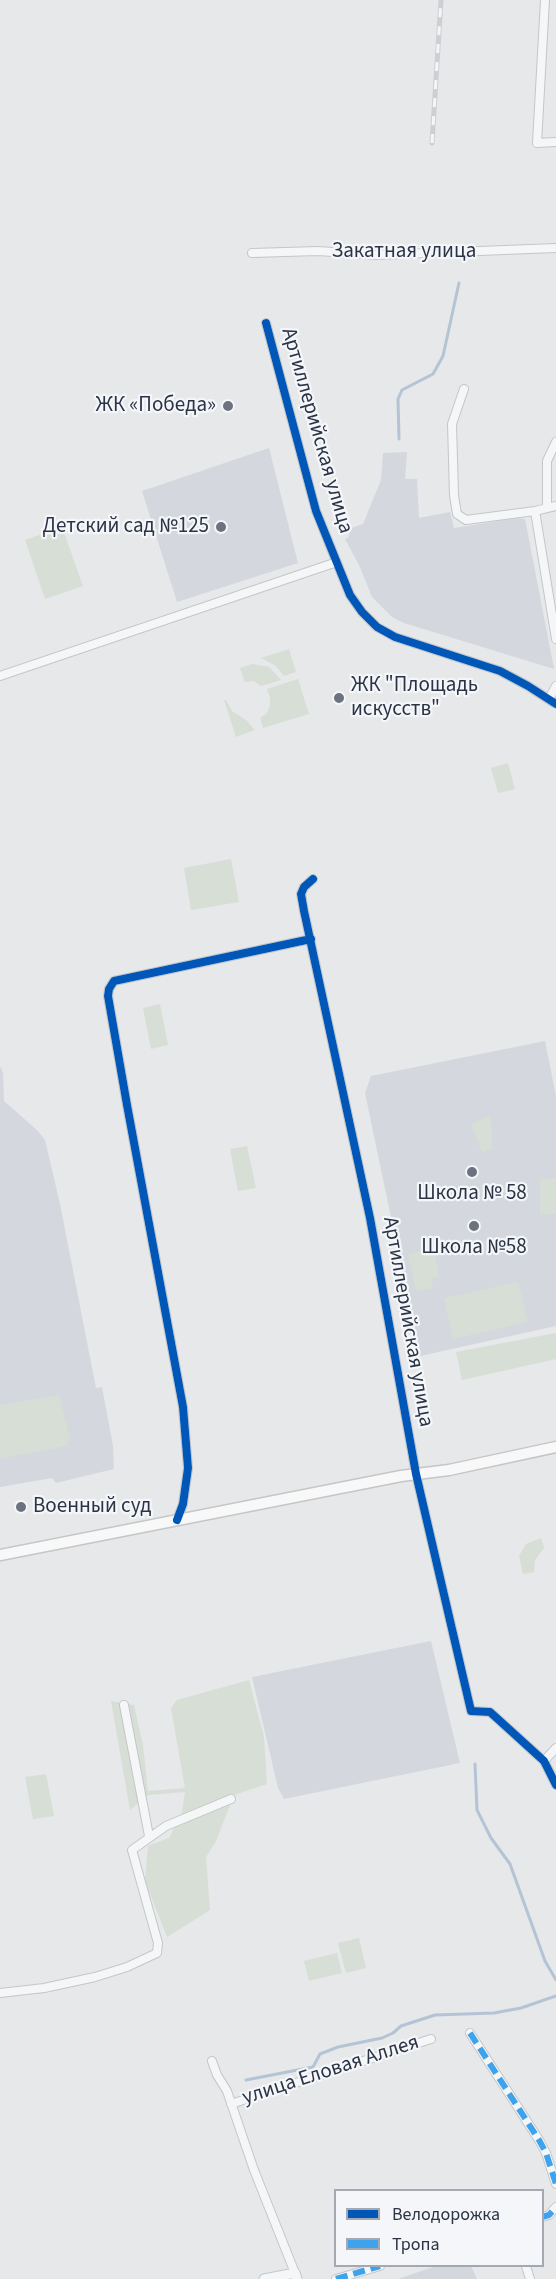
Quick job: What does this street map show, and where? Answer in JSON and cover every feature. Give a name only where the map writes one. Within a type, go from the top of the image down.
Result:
[{"type":"main road","points":[[0,1555],[416,1474],[449,1470],[556,1447]]},
{"type":"street","points":[[545,0],[537,143],[556,142]]},
{"type":"street","name":"Закатная улица","points":[[252,253],[318,251],[377,255],[556,248]]},
{"type":"street","name":"Артиллерийская улица","points":[[266,323],[313,501],[350,595],[362,612],[377,627],[395,638],[500,671],[552,702]]},
{"type":"street","points":[[464,389],[452,424],[454,495],[457,514],[466,520],[556,506]]},
{"type":"street","points":[[547,507],[547,460],[556,442]]},
{"type":"street","points":[[535,511],[556,639]]},
{"type":"street","points":[[0,676],[337,562]]},
{"type":"street","points":[[552,702],[556,686]]},
{"type":"street","name":"Артиллерийская улица","points":[[313,879],[304,887],[301,894],[370,1218],[416,1474],[471,1711],[489,1712],[544,1761]]},
{"type":"street","points":[[177,1520],[183,1504],[188,1468],[183,1407],[127,1105],[109,989],[114,981],[194,962],[311,939]]},
{"type":"street","points":[[124,1705],[149,1836]]},
{"type":"street","points":[[556,1748],[544,1761],[556,1785]]},
{"type":"street","points":[[0,1993],[44,1988],[95,1977],[127,1968],[157,1953],[158,1943],[132,1850],[166,1826],[231,1799]]},
{"type":"street","points":[[470,2033],[539,2140],[546,2153],[556,2184]]},
{"type":"street","name":"улица Еловая Аллея","points":[[231,2104],[430,2039]]},
{"type":"street","name":"улица Еловая Аллея","points":[[212,2061],[231,2104],[254,2170],[296,2276]]},
{"type":"street","points":[[544,2217],[549,2215],[556,2206]]},
{"type":"street","points":[[336,2279],[374,2267]]},
{"type":"street","points":[[264,2279],[296,2276]]},
{"type":"shaded area","name":"Детский сад №125","points":[[269,448],[298,563],[177,602],[142,491]]},
{"type":"shaded area","points":[[407,452],[405,479],[417,479],[419,518],[450,512],[454,528],[518,518],[525,519],[554,669],[404,623],[392,617],[372,597],[345,539],[348,538],[351,528],[363,524],[381,480],[383,453]]},
{"type":"shaded area","points":[[62,527],[83,586],[45,599],[25,540]]},
{"type":"shaded area","points":[[289,649],[296,672],[284,676],[276,666],[261,658]]},
{"type":"shaded area","points":[[252,664],[269,667],[281,680],[261,686],[254,681],[245,682],[240,668]]},
{"type":"shaded area","points":[[298,679],[309,714],[263,728],[260,718],[267,713],[270,705],[267,689]]},
{"type":"shaded area","points":[[224,700],[232,711],[246,720],[255,730],[236,737]]},
{"type":"shaded area","points":[[508,763],[515,789],[498,793],[491,768]]},
{"type":"shaded area","points":[[231,859],[239,902],[191,910],[184,868]]},
{"type":"shaded area","points":[[160,1004],[168,1045],[151,1049],[143,1008]]},
{"type":"shaded area","name":"Школа №58","points":[[545,1041],[556,1096],[556,1326],[420,1356],[365,1093],[371,1076]]},
{"type":"shaded area","points":[[0,1066],[3,1073],[4,1101],[45,1140],[60,1204],[96,1388],[102,1387],[113,1446],[114,1469],[56,1483],[52,1478],[0,1487]]},
{"type":"shaded area","points":[[491,1115],[493,1149],[482,1152],[471,1124]]},
{"type":"shaded area","points":[[247,1146],[256,1188],[238,1191],[230,1149]]},
{"type":"shaded area","points":[[556,1178],[556,1214],[540,1215],[540,1180]]},
{"type":"shaded area","points":[[434,1248],[439,1276],[431,1278],[433,1288],[416,1291],[408,1254]]},
{"type":"shaded area","points":[[518,1282],[528,1322],[453,1339],[444,1298]]},
{"type":"shaded area","points":[[556,1333],[556,1359],[462,1380],[456,1352]]},
{"type":"shaded area","points":[[59,1395],[70,1437],[67,1446],[0,1459],[0,1405]]},
{"type":"shaded area","points":[[541,1538],[544,1548],[535,1560],[534,1572],[523,1574],[519,1556],[526,1544]]},
{"type":"shaded area","points":[[431,1641],[460,1763],[284,1799],[278,1788],[252,1677]]},
{"type":"shaded area","points":[[249,1680],[264,1737],[267,1784],[234,1795],[216,1841],[206,1857],[210,1910],[167,1937],[145,1881],[148,1846],[169,1838],[182,1812],[185,1792],[148,1795],[130,1810],[111,1701],[134,1705],[143,1745],[148,1791],[185,1788],[171,1708],[177,1700]]},
{"type":"shaded area","points":[[46,1774],[54,1816],[33,1819],[25,1777]]},
{"type":"shaded area","points":[[359,1938],[366,1968],[346,1973],[338,1943]]},
{"type":"shaded area","points":[[337,1953],[342,1973],[309,1981],[304,1961]]},
{"type":"shaded area","points":[[433,2267],[471,2267],[477,2279],[398,2279]]},
{"type":"waterway","points":[[399,439],[398,399],[402,390],[433,374],[443,356],[459,283]]},
{"type":"waterway","points":[[475,1764],[477,1810],[491,1838],[510,1864],[545,1961],[556,1980]]},
{"type":"waterway","points":[[246,2080],[313,2067],[320,2054],[338,2047],[382,2038],[401,2026],[435,2015],[494,2013],[521,2008],[556,1996]]},
{"type":"railway","points":[[432,143],[441,0]]},
{"type":"marked path","points":[[470,2033],[539,2140],[546,2153],[556,2184]]},
{"type":"marked path","points":[[544,2216],[549,2215],[556,2207]]},
{"type":"marked path","points":[[336,2279],[377,2267]]},
{"type":"cycle path","points":[[266,323],[316,511],[350,595],[362,612],[377,627],[395,637],[500,671],[556,704]]},
{"type":"cycle path","points":[[313,879],[304,887],[301,894],[304,911],[370,1218],[416,1474],[471,1711],[490,1712],[544,1761],[556,1785]]},
{"type":"cycle path","points":[[177,1520],[183,1504],[188,1468],[183,1407],[127,1105],[108,996],[109,989],[114,981],[311,939]]},
{"type":"place","name":"ЖК «Победа»","points":[[228,406]]},
{"type":"place","name":"Детский сад №125","points":[[221,527]]},
{"type":"place","name":"ЖК \"Площадь искусств\"","points":[[339,698]]},
{"type":"place","name":"Школа № 58","points":[[472,1172]]},
{"type":"place","name":"Школа №58","points":[[474,1226]]},
{"type":"place","name":"Военный суд","points":[[21,1507]]}]
